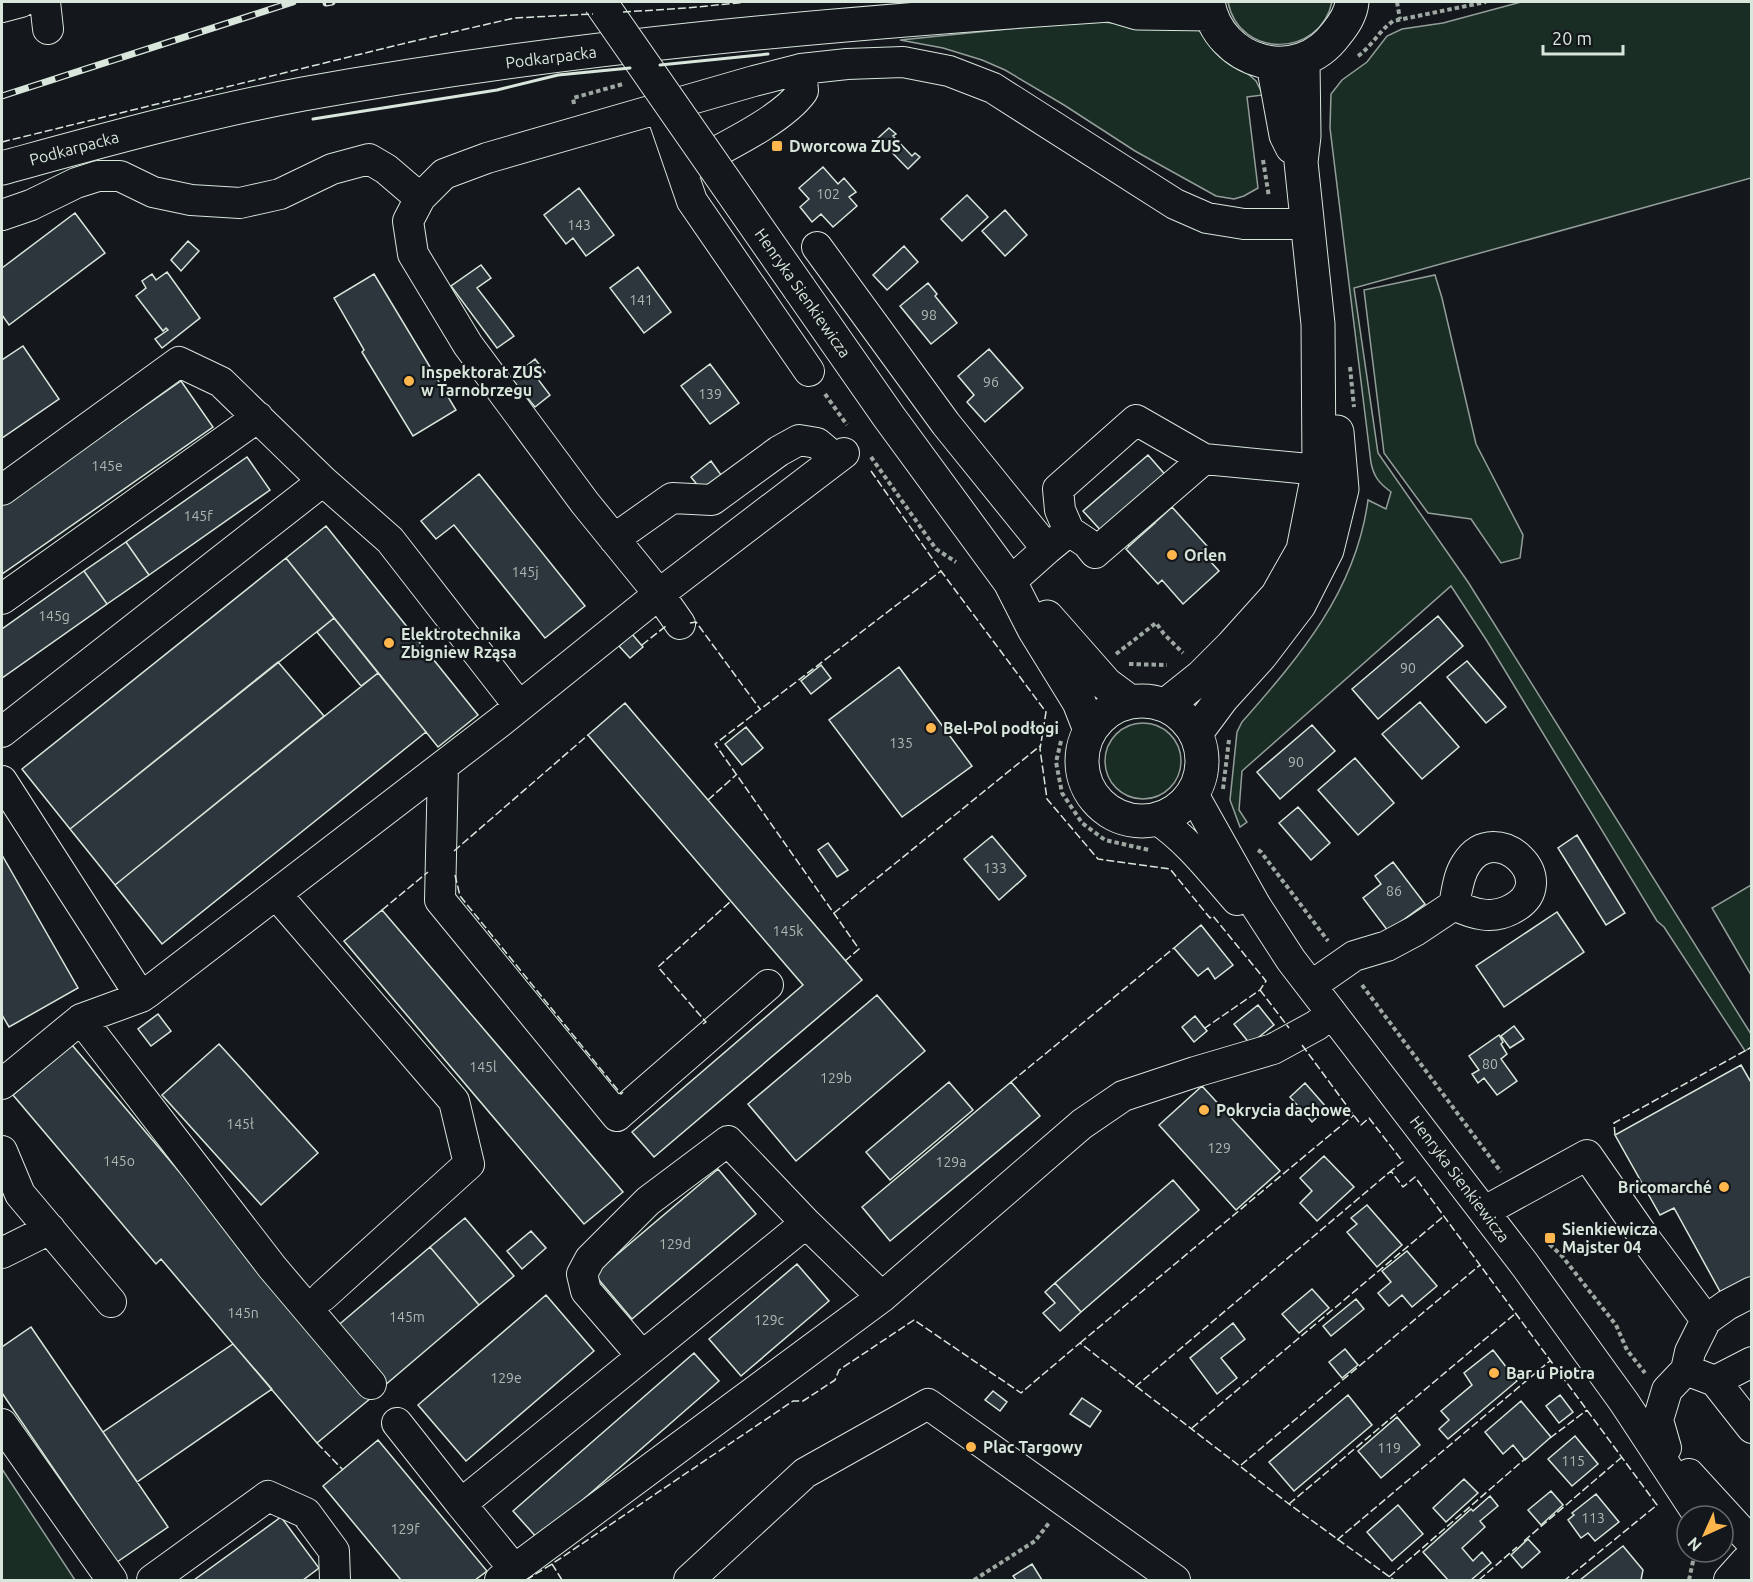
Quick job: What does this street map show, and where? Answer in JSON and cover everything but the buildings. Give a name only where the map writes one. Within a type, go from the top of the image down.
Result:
[{"type":"main road","name":"Henryka Sienkiewicza","points":[[600,2],[889,417],[1010,582],[1034,629],[1079,702],[1076,731]]},
{"type":"main road","name":"Podkarpacka","points":[[2,168],[119,136],[302,95],[528,59],[879,21],[1114,3],[1137,13],[1209,8]]},
{"type":"main road","points":[[1209,8],[1224,38],[1254,59],[1288,62],[1319,53],[1331,42],[1359,4]]},
{"type":"main road","points":[[1166,705],[1201,677],[1277,596],[1303,550],[1330,470],[1318,324],[1291,224],[1301,162],[1286,135],[1288,62]]},
{"type":"main road","points":[[1196,733],[1299,605],[1327,550],[1342,489],[1330,470]]},
{"type":"main road","name":"Henryka Sienkiewicza","points":[[1010,582],[1047,617],[1106,684],[1129,701]]},
{"type":"main road","points":[[1129,701],[1148,701],[1166,705],[1184,717],[1196,733],[1202,748],[1203,764],[1200,780],[1208,794],[1158,820],[1138,822],[1118,816],[1101,805],[1089,789],[1082,770],[1083,750],[1076,731],[1113,707],[1129,701]]},
{"type":"street","points":[[2,8],[21,2]]},
{"type":"street","points":[[680,624],[659,594],[585,503],[468,345],[412,254],[408,221],[420,198],[444,174],[486,158],[801,69],[847,64],[903,62],[949,71],[993,88],[1175,204],[1207,218],[1244,224],[1291,224]]},
{"type":"street","points":[[681,171],[778,114],[798,98],[803,91],[801,69]]},
{"type":"street","points":[[660,108],[692,201],[809,371]]},
{"type":"street","points":[[2,215],[98,176],[120,176],[153,192],[191,200],[240,204],[280,194],[332,169],[369,159],[420,198]]},
{"type":"street","points":[[818,247],[946,424],[1058,540],[1087,543],[1095,553],[1204,459]]},
{"type":"street","points":[[2,490],[179,362],[221,381],[323,481],[390,540],[519,706]]},
{"type":"street","points":[[2,599],[258,417]]},
{"type":"street","points":[[1010,582],[1058,540],[1060,510],[1058,489],[1136,420],[1204,459],[1330,470]]},
{"type":"street","points":[[614,539],[672,498],[712,500],[779,451],[799,440],[849,448]]},
{"type":"street","points":[[2,1084],[81,1019],[141,998],[443,766],[659,594],[849,448]]},
{"type":"street","points":[[2,732],[323,481]]},
{"type":"street","points":[[712,500],[738,534]]},
{"type":"street","points":[[443,766],[441,900],[617,1116],[768,985]]},
{"type":"street","points":[[2,781],[141,998]]},
{"type":"street","name":"Henryka Sienkiewicza","points":[[1208,794],[1256,906],[1291,960]]},
{"type":"street","name":"Henryka Sienkiewicza","points":[[1158,820],[1172,829],[1197,854],[1291,960],[1331,1012],[1497,1204],[1691,1504]]},
{"type":"street","points":[[276,894],[454,1101],[469,1164],[323,1296]]},
{"type":"street","points":[[1311,986],[1354,956],[1387,946],[1454,905]]},
{"type":"street","points":[[397,1423],[461,1504],[507,1575],[882,1297],[1082,1124],[1123,1096],[1273,1049],[1317,1025],[1331,1012]]},
{"type":"street","points":[[81,1019],[272,1267],[371,1384]]},
{"type":"street","points":[[642,1356],[586,1291],[582,1274],[590,1259],[648,1201],[728,1141],[882,1297]]},
{"type":"street","points":[[2,1150],[20,1194],[111,1302]]},
{"type":"street","points":[[1497,1204],[1587,1155],[1644,1238],[1706,1320]]},
{"type":"street","points":[[461,1504],[806,1222]]},
{"type":"street","points":[[2,1253],[50,1230]]},
{"type":"street","points":[[1666,1448],[1658,1420],[1706,1320],[1727,1305],[1752,1292]]},
{"type":"street","points":[[1674,1383],[1715,1381],[1752,1362]]},
{"type":"street","points":[[1715,1381],[1752,1428]]},
{"type":"street","name":"Henryka Sienkiewicza","points":[[1624,1402],[1752,1543]]},
{"type":"street","points":[[689,1581],[805,1473],[928,1404],[1175,1581]]},
{"type":"street","points":[[2,1424],[112,1581]]},
{"type":"street","points":[[152,1581],[268,1496],[306,1513],[334,1551],[335,1581]]},
{"type":"path","points":[[1397,2],[1400,19]]},
{"type":"path","points":[[1350,62],[1365,51],[1382,28],[1393,21],[1486,2]]},
{"type":"path","points":[[1262,152],[1267,191],[1291,224]]},
{"type":"path","points":[[809,371],[849,448],[936,549],[965,567]]},
{"type":"path","points":[[1109,660],[1156,623],[1188,658]]},
{"type":"path","points":[[1118,664],[1168,665]]},
{"type":"path","points":[[1208,794],[1230,729]]},
{"type":"path","points":[[1076,731],[1056,762],[1062,793],[1082,823],[1105,840],[1157,853]]},
{"type":"path","points":[[1252,848],[1262,852],[1504,1176],[1497,1204]]},
{"type":"path","points":[[1537,1233],[1562,1256],[1616,1325],[1627,1350],[1674,1383]]},
{"type":"path","points":[[974,1581],[1035,1541],[1064,1502]]},
{"type":"path","points":[[1689,1581],[1693,1564]]},
{"type":"green space","points":[[1228,2],[1332,2],[1325,20],[1312,34],[1297,42],[1280,44],[1263,42],[1247,34],[1235,21]]},
{"type":"green space","points":[[1521,2],[1751,2],[1751,178],[1354,288],[1378,453],[1468,582],[1751,1034],[1751,1047],[1745,1051],[1664,927],[1657,921],[1487,641],[1451,586],[1242,771],[1239,810],[1247,822],[1240,827],[1230,800],[1237,732],[1242,722],[1304,647],[1338,593],[1362,533],[1368,500],[1386,509],[1391,492],[1378,479],[1371,463],[1330,128],[1331,94],[1342,80],[1367,62],[1387,36],[1402,29],[1443,23]]},
{"type":"green space","points":[[1101,22],[1197,29],[1256,81],[1263,95],[1247,97],[1258,188],[1234,199],[1216,196],[1135,151],[1005,70],[943,48],[900,40],[1047,25]]},
{"type":"green space","points":[[1435,275],[1476,444],[1523,535],[1520,558],[1501,563],[1471,519],[1428,513],[1384,453],[1364,290]]},
{"type":"green space","points":[[1143,723],[1158,726],[1170,734],[1178,746],[1181,761],[1178,776],[1170,788],[1158,796],[1143,799],[1128,796],[1116,788],[1108,776],[1105,761],[1108,746],[1116,734],[1128,726]]},
{"type":"green space","points":[[1751,885],[1751,975],[1712,908]]},
{"type":"green space","points":[[2,1469],[75,1580],[2,1580]]},
{"type":"railway","points":[[2,96],[293,2]]},
{"type":"railway","points":[[326,3],[332,2]]},
{"type":"fence","points":[[623,12],[747,2]]},
{"type":"fence","points":[[2,142],[514,18],[593,14]]},
{"type":"fence","points":[[871,471],[941,571],[1046,712],[1040,749],[1047,799],[1098,859],[1170,869],[1210,918],[1213,916],[1266,981],[1260,990],[1205,1028]]},
{"type":"fence","points":[[845,961],[859,949],[715,744],[941,571]]},
{"type":"fence","points":[[690,623],[696,622],[760,709]]},
{"type":"fence","points":[[642,645],[666,626]]},
{"type":"fence","points":[[454,851],[588,735]]},
{"type":"fence","points":[[834,913],[1040,746]]},
{"type":"fence","points":[[708,800],[736,775]]},
{"type":"fence","points":[[382,910],[428,872]]},
{"type":"fence","points":[[455,875],[460,896],[621,1094],[623,1092]]},
{"type":"fence","points":[[703,1024],[706,1022],[658,967],[731,901]]},
{"type":"fence","points":[[1011,1082],[1174,948]]},
{"type":"fence","points":[[1260,990],[1289,1028]]},
{"type":"fence","points":[[1302,1045],[1361,1125],[1369,1118],[1403,1162],[1391,1171],[1403,1187],[1415,1177],[1657,1505],[1565,1580]]},
{"type":"fence","points":[[1615,1135],[1614,1123],[1752,1047]]},
{"type":"fence","points":[[1080,1343],[1354,1115]]},
{"type":"fence","points":[[1135,1387],[1391,1171]]},
{"type":"fence","points":[[1192,1428],[1444,1216]]},
{"type":"fence","points":[[1241,1465],[1480,1265]]},
{"type":"fence","points":[[1289,1504],[1516,1313]]},
{"type":"fence","points":[[562,1580],[552,1564],[793,1401],[803,1401],[835,1380],[839,1370],[914,1320],[1021,1393],[1080,1343],[1289,1504],[1394,1580]]},
{"type":"fence","points":[[1337,1540],[1551,1360]]},
{"type":"fence","points":[[1550,1438],[1587,1410]]},
{"type":"fence","points":[[317,1443],[343,1470]]},
{"type":"fence","points":[[1524,1541],[1622,1457]]},
{"type":"fence","points":[[1389,1577],[1526,1458]]},
{"type":"fence","points":[[1479,1580],[1517,1547]]},
{"type":"fence","points":[[526,1580],[552,1564]]},
{"type":"wall","points":[[660,65],[768,54]]},
{"type":"wall","points":[[313,119],[497,90],[558,75],[630,68]]},
{"type":"place","name":"Dworcowa ZUS","points":[[777,146]]},
{"type":"place","name":"Inspektorat ZUS w Tarnobrzegu","points":[[409,381]]},
{"type":"place","name":"Orlen","points":[[1172,555]]},
{"type":"place","name":"Elektrotechnika Zbigniew Rząsa","points":[[389,643]]},
{"type":"place","name":"Bel-Pol podłogi","points":[[931,728]]},
{"type":"place","name":"Pokrycia dachowe","points":[[1204,1110]]},
{"type":"place","name":"Bricomarché","points":[[1724,1187]]},
{"type":"place","name":"Sienkiewicza Majster 04","points":[[1550,1238]]},
{"type":"place","name":"Bar u Piotra","points":[[1494,1373]]},
{"type":"place","name":"Plac Targowy","points":[[971,1447]]}]
